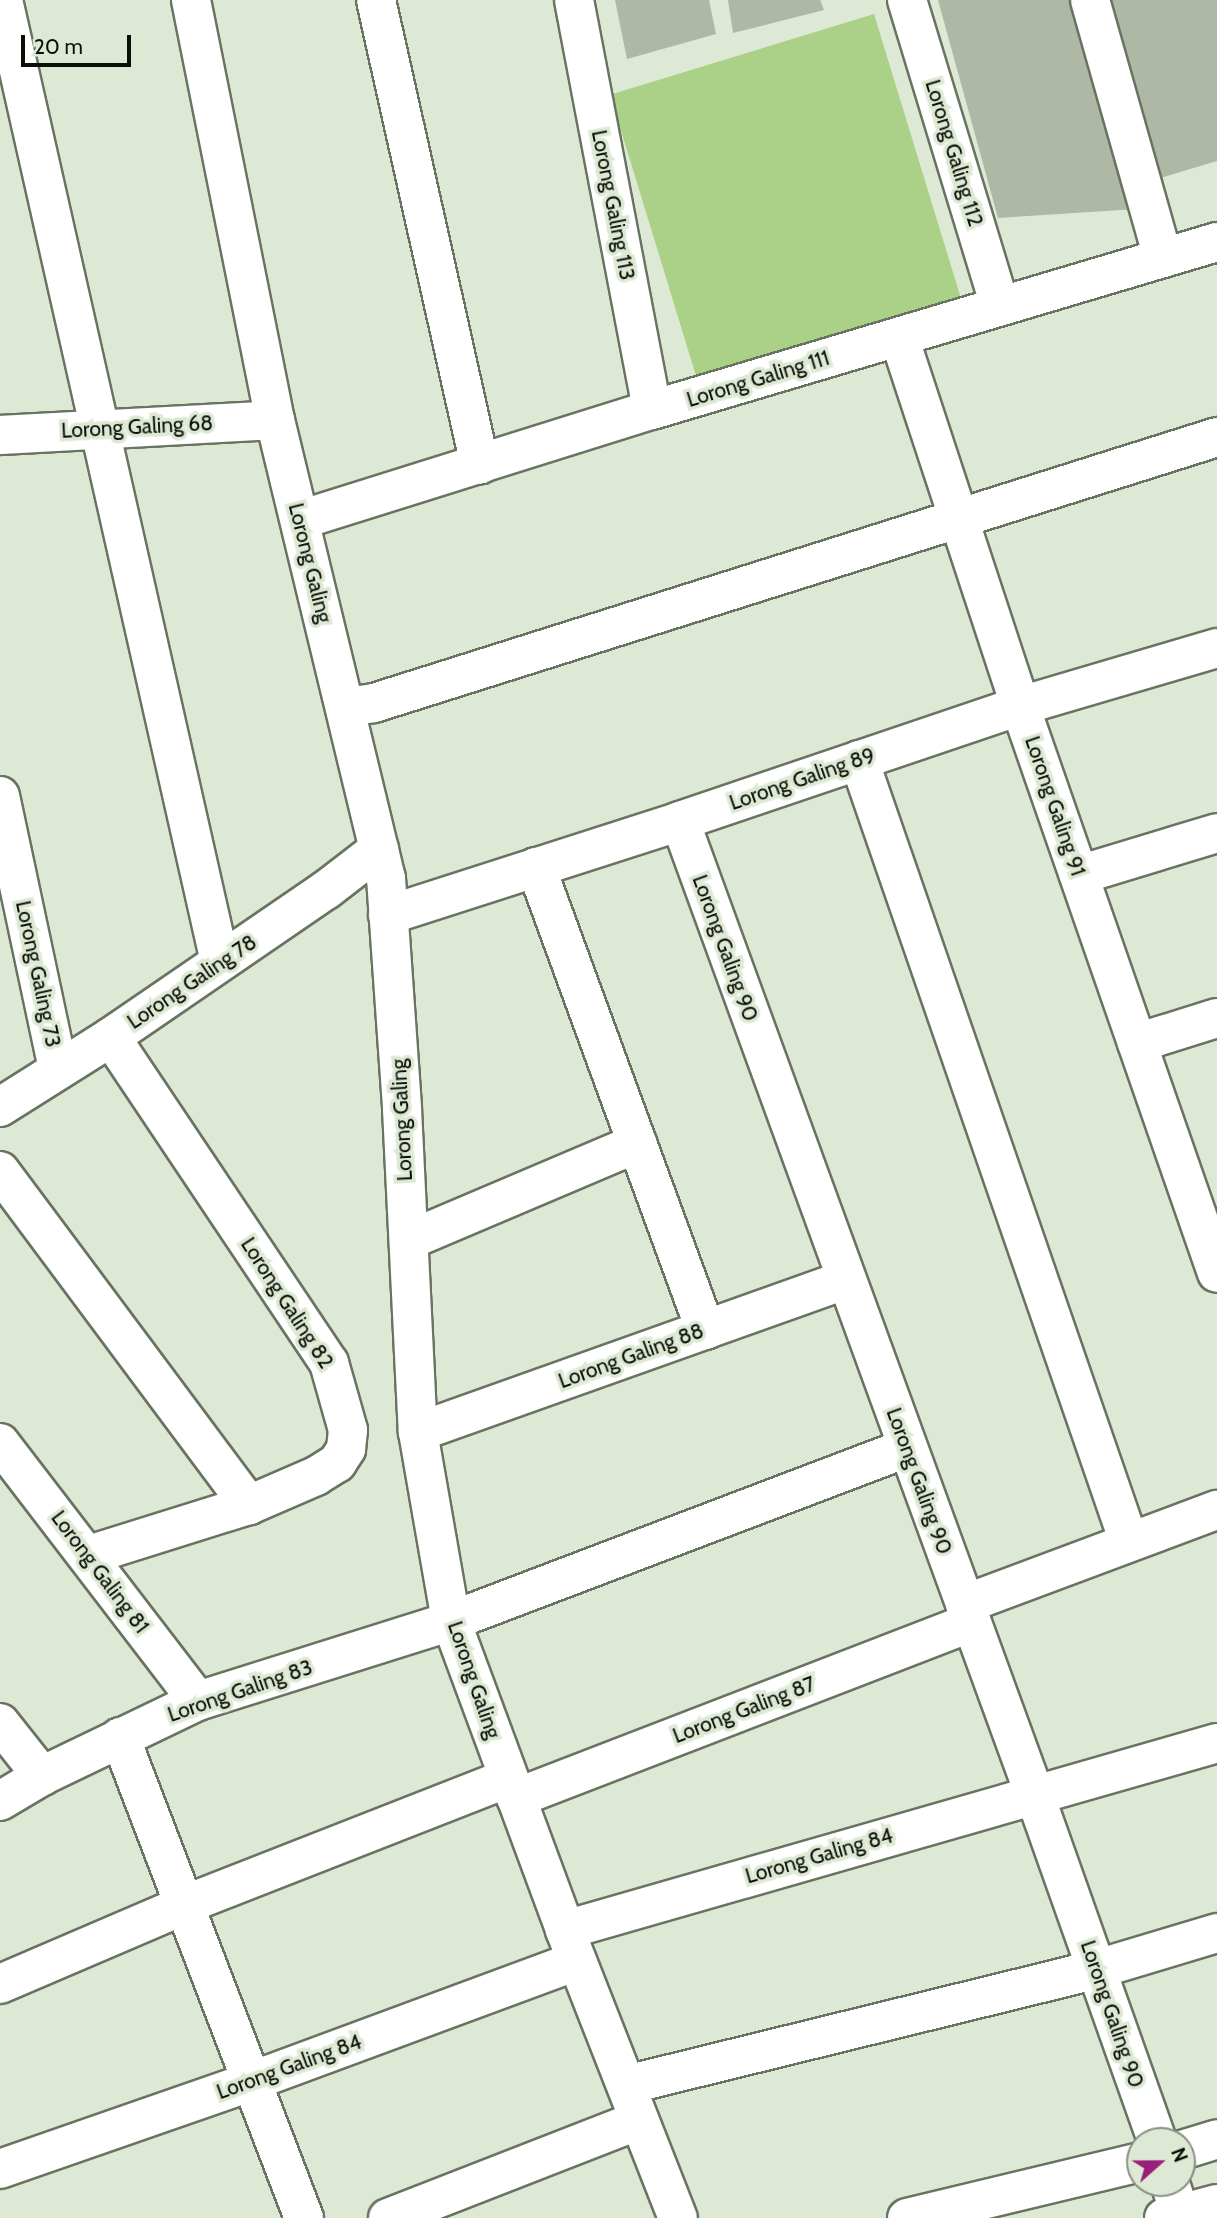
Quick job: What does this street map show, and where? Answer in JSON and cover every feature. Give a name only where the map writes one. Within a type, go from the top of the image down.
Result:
[{"type":"street","points":[[3,0],[220,962]]},
{"type":"street","name":"Lorong Galing","points":[[191,0],[275,419],[386,878],[418,1432],[452,1621],[571,1946],[678,2218]]},
{"type":"street","points":[[376,0],[480,464]]},
{"type":"street","name":"Lorong Galing 113","points":[[574,0],[652,410]]},
{"type":"street","name":"Lorong Galing 112","points":[[907,0],[1000,306]]},
{"type":"street","points":[[1090,0],[1163,258]]},
{"type":"street","name":"Lorong Galing 111","points":[[300,520],[652,410],[1217,242]]},
{"type":"street","name":"Lorong Galing 91","points":[[899,337],[1020,706],[1137,1043],[1206,1204],[1217,1273]]},
{"type":"street","name":"Lorong Galing 68","points":[[0,435],[275,419]]},
{"type":"street","points":[[346,707],[374,704],[1217,437]]},
{"type":"street","name":"Lorong Galing 89","points":[[388,915],[680,821],[1020,706],[1217,648]]},
{"type":"street","points":[[859,760],[1129,1542]]},
{"type":"street","name":"Lorong Galing 73","points":[[0,796],[58,1070]]},
{"type":"street","name":"Lorong Galing 90","points":[[680,821],[1034,1793],[1152,2127]]},
{"type":"street","points":[[1079,875],[1217,833]]},
{"type":"street","name":"Lorong Galing 78","points":[[0,1107],[111,1037],[326,890],[379,849]]},
{"type":"street","points":[[536,867],[705,1330]]},
{"type":"street","points":[[1137,1043],[1217,1018]]},
{"type":"street","name":"Lorong Galing 82","points":[[89,1555],[249,1505],[337,1463],[346,1449],[348,1430],[329,1363],[111,1037]]},
{"type":"street","points":[[409,1240],[637,1143]]},
{"type":"street","points":[[0,1171],[249,1505]]},
{"type":"street","name":"Lorong Galing 88","points":[[418,1432],[845,1280]]},
{"type":"street","name":"Lorong Galing 81","points":[[0,1443],[89,1555],[198,1701]]},
{"type":"street","name":"Lorong Galing 83","points":[[0,1801],[42,1776],[198,1701],[452,1621],[907,1448]]},
{"type":"street","name":"Lorong Galing 87","points":[[0,1984],[184,1905],[512,1788],[968,1613],[1129,1542],[1217,1510]]},
{"type":"street","points":[[0,1723],[42,1776]]},
{"type":"street","points":[[120,1737],[304,2218]]},
{"type":"street","name":"Lorong Galing 84","points":[[0,2169],[252,2081],[571,1946],[1034,1793],[1217,1743]]},
{"type":"street","points":[[626,2085],[1097,1969],[1217,1933]]},
{"type":"street","points":[[388,2218],[639,2120]]},
{"type":"street","points":[[1196,2146],[1217,2139]]},
{"type":"street","points":[[907,2218],[1126,2165]]},
{"type":"street","points":[[1171,2205],[1217,2204]]},
{"type":"green space","points":[[874,14],[961,299],[697,380],[610,95]]},
{"type":"building","points":[[615,0],[709,0],[716,34],[627,59]]},
{"type":"building","points":[[728,0],[820,0],[824,10],[733,33]]},
{"type":"building","points":[[938,0],[1075,0],[1137,209],[998,218]]},
{"type":"building","points":[[1104,0],[1217,0],[1217,161],[1157,179]]}]
